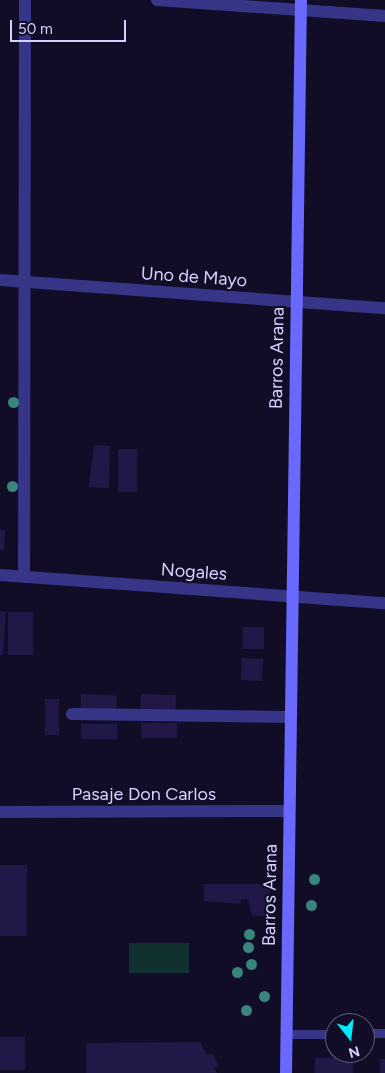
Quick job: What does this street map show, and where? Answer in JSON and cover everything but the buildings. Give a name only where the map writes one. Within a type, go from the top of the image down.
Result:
[{"type":"main road","name":"Barros Arana","points":[[286,1073],[291,596],[301,5]]},
{"type":"street","points":[[24,577],[25,0]]},
{"type":"street","points":[[157,0],[301,5],[385,16]]},
{"type":"street","name":"Uno de Mayo","points":[[0,280],[385,308]]},
{"type":"street","name":"Nogales","points":[[0,575],[385,604]]},
{"type":"street","points":[[72,714],[290,717]]},
{"type":"street","name":"Pasaje Don Carlos","points":[[0,812],[289,811]]},
{"type":"lane","points":[[287,1034],[325,1034]]},
{"type":"green space","points":[[129,943],[189,943],[189,973],[129,973]]}]
